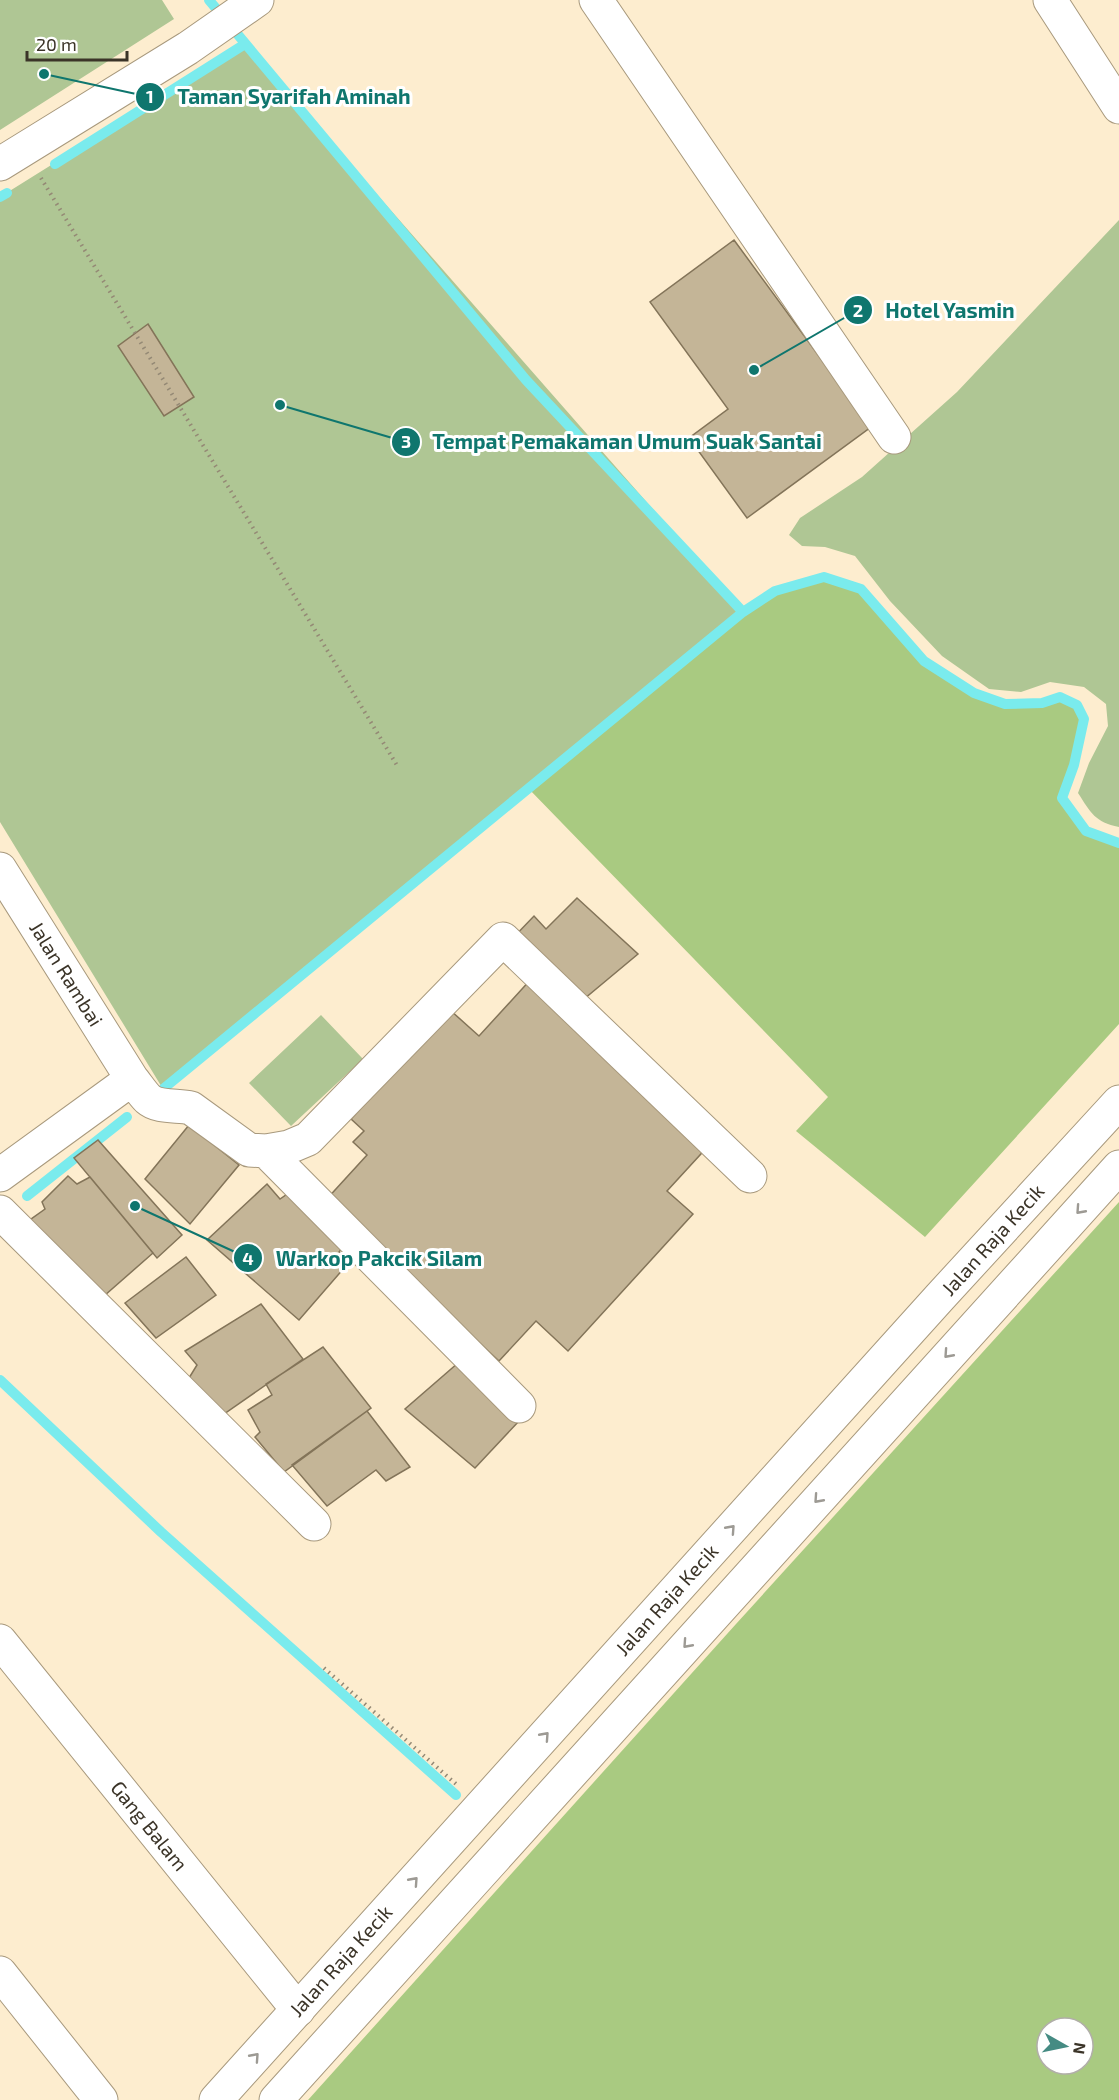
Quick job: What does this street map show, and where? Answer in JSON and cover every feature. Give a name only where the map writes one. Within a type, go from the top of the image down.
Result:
[{"type":"main road","points":[[12,157],[188,48],[257,0]]},
{"type":"main road","points":[[596,0],[894,437]]},
{"type":"main road","points":[[1050,0],[1119,107]]},
{"type":"main road","name":"Jalan Rambai","points":[[0,869],[132,1079],[150,1101],[191,1108],[249,1150],[266,1150]]},
{"type":"main road","points":[[266,1150],[289,1147],[308,1139],[503,939],[750,1176]]},
{"type":"main road","points":[[0,1175],[132,1079]]},
{"type":"main road","name":"Jalan Raja Kecik","points":[[216,2100],[940,1297],[1119,1102]]},
{"type":"main road","points":[[266,1150],[519,1406]]},
{"type":"main road","points":[[276,2100],[1119,1167]]},
{"type":"main road","points":[[0,1212],[314,1524]]},
{"type":"main road","points":[[940,1297],[974,1326]]},
{"type":"main road","name":"Gang Balam","points":[[0,1641],[297,2010]]},
{"type":"main road","points":[[0,1973],[101,2100]]},
{"type":"path","points":[[12,157],[398,767]]},
{"type":"path","points":[[324,1668],[482,1806]]},
{"type":"green space","points":[[0,0],[162,0],[174,19],[0,130]]},
{"type":"green space","points":[[245,44],[743,612],[163,1089],[0,822],[0,197]]},
{"type":"green space","points":[[1119,220],[1119,827],[1094,816],[1078,793],[1089,763],[1108,726],[1106,704],[1084,687],[1050,682],[1021,692],[989,689],[942,656],[890,601],[855,556],[825,547],[802,546],[789,535],[800,518],[862,477],[957,392]]},
{"type":"green space","points":[[824,577],[854,587],[924,661],[974,693],[1005,704],[1042,702],[1060,697],[1077,705],[1084,719],[1074,765],[1062,798],[1086,831],[1119,843],[1119,1024],[925,1237],[796,1131],[828,1097],[528,788],[743,612],[775,591]]},
{"type":"green space","points":[[321,1015],[363,1059],[291,1126],[249,1083]]},
{"type":"green space","points":[[1119,1202],[1119,2100],[308,2100],[736,1624]]},
{"type":"building","points":[[734,240],[871,427],[747,518],[689,438],[728,409],[650,302]]},
{"type":"building","points":[[148,324],[194,397],[164,416],[118,346]]},
{"type":"building","points":[[577,898],[638,954],[578,1004],[511,940],[534,916],[546,929]]},
{"type":"building","points":[[532,978],[711,1143],[667,1191],[693,1214],[568,1351],[536,1321],[499,1361],[325,1201],[367,1155],[353,1142],[364,1131],[351,1119],[450,1010],[479,1036]]},
{"type":"building","points":[[189,1125],[239,1165],[190,1224],[145,1179]]},
{"type":"building","points":[[98,1140],[182,1235],[157,1258],[74,1158]]},
{"type":"building","points":[[68,1176],[77,1184],[90,1177],[153,1253],[96,1303],[27,1222],[45,1209],[42,1202]]},
{"type":"building","points":[[267,1184],[280,1199],[293,1190],[346,1243],[339,1252],[351,1260],[299,1320],[207,1240]]},
{"type":"building","points":[[186,1257],[216,1295],[156,1338],[125,1303]]},
{"type":"building","points":[[261,1304],[303,1359],[224,1414],[189,1378],[197,1365],[185,1351]]},
{"type":"building","points":[[323,1347],[371,1408],[284,1472],[255,1437],[260,1432],[248,1410],[272,1395],[266,1384]]},
{"type":"building","points":[[458,1363],[519,1421],[475,1468],[405,1409]]},
{"type":"building","points":[[367,1411],[410,1467],[386,1481],[376,1470],[327,1506],[292,1465]]},
{"type":"waterway","points":[[209,0],[526,380],[743,612],[775,591],[824,577],[861,589],[924,661],[974,693],[1005,704],[1042,703],[1060,697],[1077,705],[1084,719],[1074,765],[1062,798],[1086,831],[1119,843]]},
{"type":"waterway","points":[[55,164],[245,44]]},
{"type":"waterway","points":[[0,197],[7,193]]},
{"type":"waterway","points":[[163,1089],[743,612]]},
{"type":"waterway","points":[[27,1196],[127,1117]]},
{"type":"waterway","points":[[0,1380],[161,1532],[456,1795]]},
{"type":"place","name":"Taman Syarifah Aminah","points":[[44,74]]},
{"type":"place","name":"Hotel Yasmin","points":[[754,370]]},
{"type":"place","name":"Tempat Pemakaman Umum Suak Santai","points":[[280,405]]},
{"type":"place","name":"Warkop Pakcik Silam","points":[[135,1206]]}]
